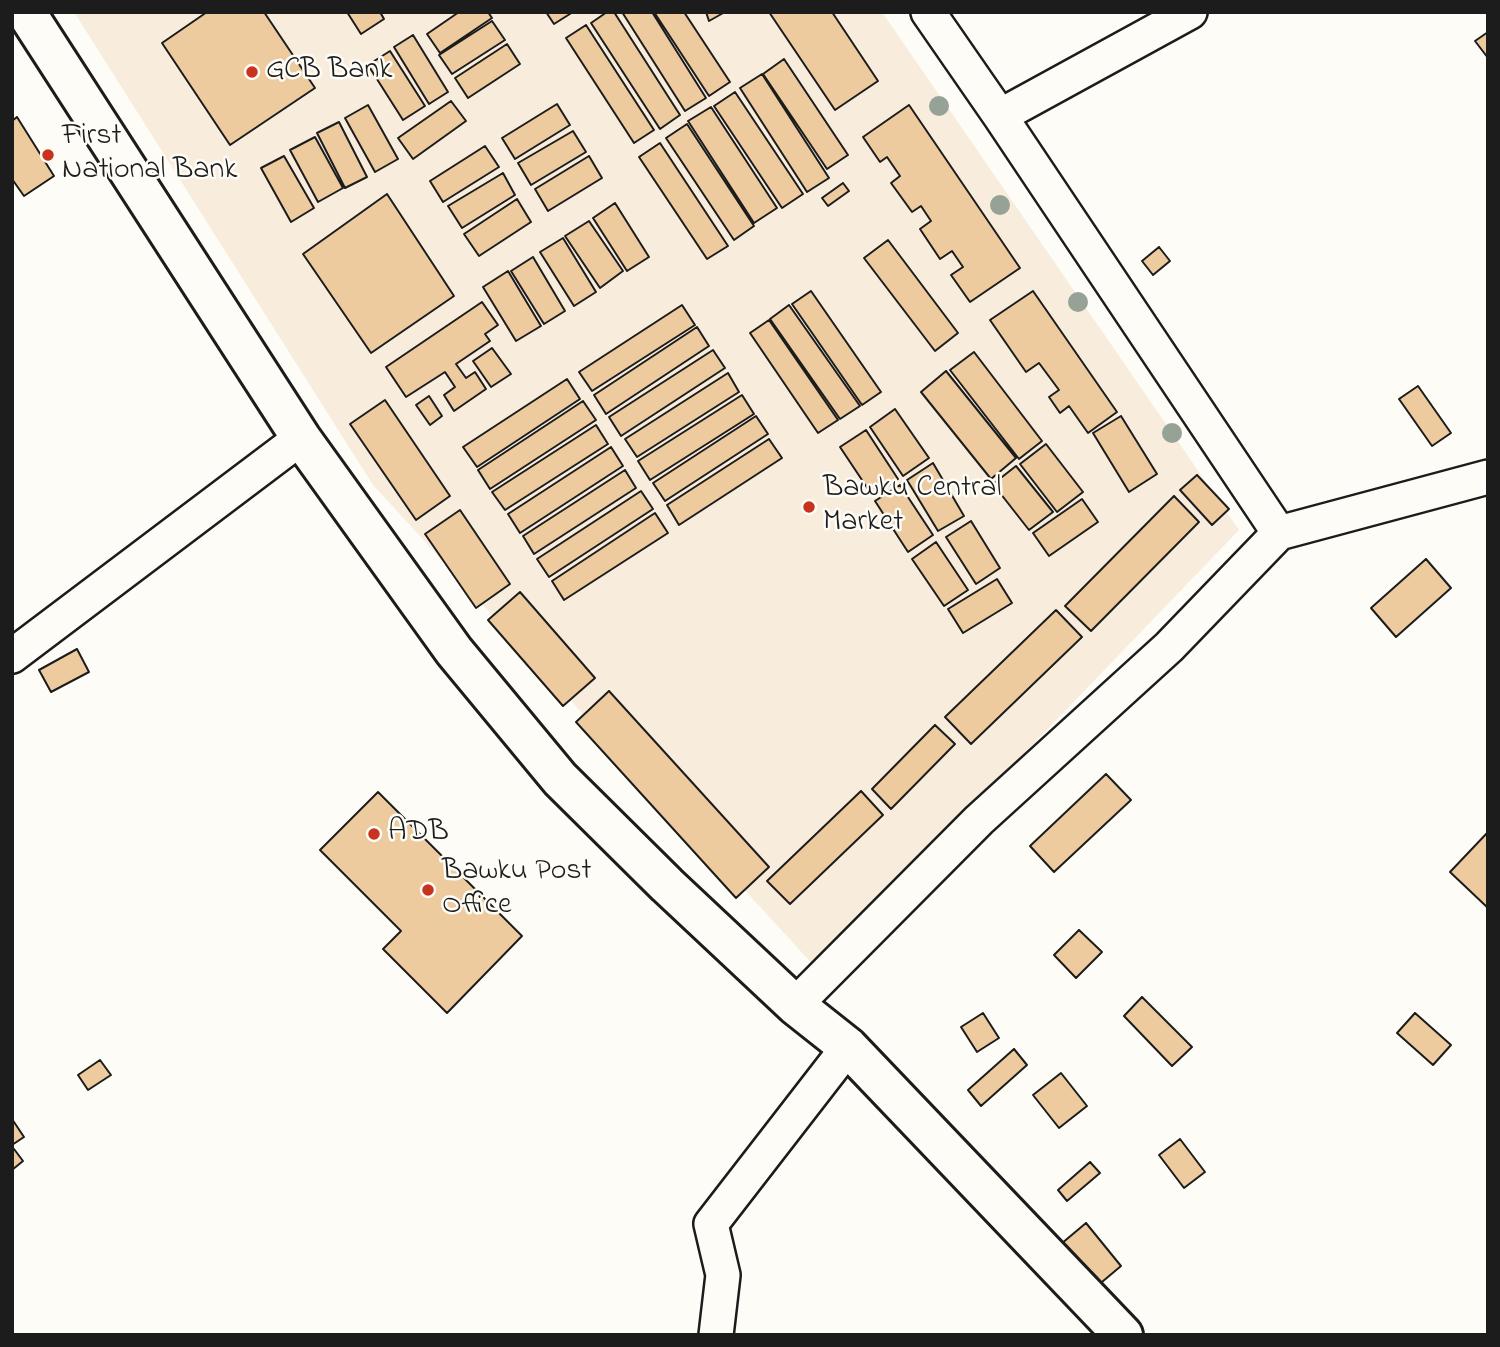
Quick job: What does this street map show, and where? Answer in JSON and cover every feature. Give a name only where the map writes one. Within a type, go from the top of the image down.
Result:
[{"type":"highway","points":[[26,12],[301,438],[454,651],[560,779],[667,885],[795,1005],[848,1047],[1123,1335]]},
{"type":"street","points":[[928,12],[1279,533]]},
{"type":"street","points":[[1000,116],[1190,12]]},
{"type":"street","points":[[12,656],[301,438]]},
{"type":"street","points":[[795,1005],[979,820],[1169,647],[1279,533],[1488,477]]},
{"type":"street","points":[[716,1335],[723,1275],[711,1224],[848,1047]]},
{"type":"shaded area","name":"Bawku Central Market","points":[[74,12],[882,12],[1239,530],[817,969],[373,485]]},
{"type":"building","points":[[207,12],[264,12],[315,88],[230,145],[162,43]]},
{"type":"building","points":[[347,12],[380,12],[384,19],[361,34]]},
{"type":"building","points":[[459,12],[488,12],[492,18],[440,53],[427,34]]},
{"type":"building","points":[[546,12],[573,12],[554,24]]},
{"type":"building","points":[[607,12],[614,12],[680,115],[660,129],[591,23]]},
{"type":"building","points":[[622,12],[652,12],[706,98],[685,111]]},
{"type":"building","points":[[654,12],[684,12],[730,82],[709,96]]},
{"type":"building","points":[[706,12],[725,12],[709,21]]},
{"type":"building","points":[[769,12],[832,12],[878,81],[835,110]]},
{"type":"building","points":[[492,21],[505,40],[452,74],[439,55]]},
{"type":"building","points":[[586,25],[654,130],[634,143],[566,38]]},
{"type":"building","points":[[1488,32],[1488,58],[1475,41]]},
{"type":"building","points":[[413,35],[448,92],[429,104],[394,47]]},
{"type":"building","points":[[507,44],[520,64],[468,98],[455,78]]},
{"type":"building","points":[[390,51],[425,106],[403,120],[368,65]]},
{"type":"building","points":[[784,59],[848,155],[827,169],[763,74]]},
{"type":"building","points":[[762,74],[829,178],[807,192],[740,88]]},
{"type":"building","points":[[735,92],[803,194],[782,208],[714,106]]},
{"type":"building","points":[[451,101],[466,121],[413,159],[398,138]]},
{"type":"building","points":[[557,104],[570,125],[515,159],[502,138]]},
{"type":"building","points":[[368,105],[398,159],[375,172],[345,118]]},
{"type":"building","points":[[909,105],[1020,268],[970,302],[951,275],[963,267],[952,251],[940,259],[920,229],[931,221],[921,206],[912,212],[891,183],[900,176],[887,157],[880,162],[863,137]]},
{"type":"building","points":[[711,107],[777,208],[754,223],[688,121]]},
{"type":"building","points":[[17,117],[54,176],[24,196],[12,179],[12,121]]},
{"type":"building","points":[[339,122],[367,177],[345,188],[317,133]]},
{"type":"building","points":[[687,124],[754,226],[734,240],[666,138]]},
{"type":"building","points":[[573,131],[586,152],[531,185],[518,163]]},
{"type":"building","points":[[315,137],[343,188],[318,202],[290,150]]},
{"type":"building","points":[[660,143],[728,246],[707,259],[639,157]]},
{"type":"building","points":[[485,146],[499,167],[443,202],[430,181]]},
{"type":"building","points":[[284,156],[314,208],[291,222],[261,168]]},
{"type":"building","points":[[589,156],[602,178],[548,211],[535,189]]},
{"type":"building","points":[[503,173],[515,195],[462,228],[448,206]]},
{"type":"building","points":[[843,183],[849,191],[828,206],[822,198]]},
{"type":"building","points":[[387,194],[454,296],[371,353],[303,254]]},
{"type":"building","points":[[517,199],[531,222],[479,256],[464,234]]},
{"type":"building","points":[[615,203],[649,257],[627,271],[593,218]]},
{"type":"building","points":[[589,221],[623,271],[600,288],[565,236]]},
{"type":"building","points":[[563,238],[596,292],[574,306],[540,252]]},
{"type":"building","points":[[888,240],[958,333],[935,351],[864,258]]},
{"type":"building","points":[[1159,247],[1170,261],[1153,275],[1142,261]]},
{"type":"building","points":[[533,257],[565,311],[544,324],[511,271]]},
{"type":"building","points":[[508,271],[541,326],[516,341],[483,287]]},
{"type":"building","points":[[811,291],[881,392],[862,405],[792,304]]},
{"type":"building","points":[[1033,291],[1117,412],[1088,433],[1069,406],[1060,413],[1049,397],[1059,390],[1039,363],[1026,372],[990,320]]},
{"type":"building","points":[[482,302],[498,325],[485,334],[490,341],[456,364],[466,378],[475,372],[486,389],[454,411],[444,395],[455,387],[445,372],[406,397],[386,367]]},
{"type":"building","points":[[682,305],[695,325],[592,391],[579,372]]},
{"type":"building","points":[[789,305],[860,406],[840,419],[770,319]]},
{"type":"building","points":[[769,320],[838,420],[818,433],[750,333]]},
{"type":"building","points":[[697,327],[709,346],[606,414],[594,395]]},
{"type":"building","points":[[492,348],[511,374],[491,387],[473,361]]},
{"type":"building","points":[[713,350],[725,368],[621,436],[609,417]]},
{"type":"building","points":[[974,352],[1042,441],[1019,459],[950,370]]},
{"type":"building","points":[[946,371],[1016,458],[991,479],[921,392]]},
{"type":"building","points":[[728,373],[739,392],[637,457],[625,439]]},
{"type":"building","points":[[567,379],[580,399],[477,467],[463,447]]},
{"type":"building","points":[[1418,386],[1451,433],[1432,446],[1399,399]]},
{"type":"building","points":[[742,395],[754,414],[650,480],[638,461]]},
{"type":"building","points":[[429,396],[442,416],[430,425],[416,405]]},
{"type":"building","points":[[385,400],[450,496],[416,520],[350,424]]},
{"type":"building","points":[[583,401],[596,420],[490,489],[478,470]]},
{"type":"building","points":[[895,409],[929,458],[903,476],[870,427]]},
{"type":"building","points":[[756,416],[768,434],[665,501],[653,483]]},
{"type":"building","points":[[1121,416],[1157,474],[1129,492],[1093,433]]},
{"type":"building","points":[[596,425],[608,444],[505,510],[492,492]]},
{"type":"building","points":[[866,430],[898,479],[872,495],[840,447]]},
{"type":"building","points":[[769,439],[782,458],[679,525],[667,505]]},
{"type":"building","points":[[1046,444],[1083,492],[1057,512],[1020,464]]},
{"type":"building","points":[[611,447],[623,466],[520,533],[508,514]]},
{"type":"building","points":[[933,463],[964,516],[938,531],[907,480]]},
{"type":"building","points":[[1016,466],[1053,512],[1029,530],[993,484]]},
{"type":"building","points":[[625,470],[636,488],[534,554],[523,536]]},
{"type":"building","points":[[1197,475],[1229,509],[1212,525],[1180,490]]},
{"type":"building","points":[[900,485],[933,535],[908,552],[875,501]]},
{"type":"building","points":[[641,491],[653,509],[549,577],[537,559]]},
{"type":"building","points":[[1174,496],[1199,522],[1091,631],[1065,606]]},
{"type":"building","points":[[1082,499],[1098,522],[1049,556],[1033,533]]},
{"type":"building","points":[[460,510],[510,584],[476,608],[425,534]]},
{"type":"building","points":[[655,513],[668,533],[564,600],[552,581]]},
{"type":"building","points":[[971,521],[1000,568],[976,584],[946,537]]},
{"type":"building","points":[[936,542],[968,590],[944,606],[912,559]]},
{"type":"building","points":[[1426,559],[1451,588],[1396,637],[1371,608]]},
{"type":"building","points":[[997,579],[1012,603],[963,633],[948,609]]},
{"type":"building","points":[[520,592],[595,678],[563,706],[488,620]]},
{"type":"building","points":[[1056,610],[1082,637],[971,744],[945,717]]},
{"type":"building","points":[[77,649],[89,672],[51,692],[39,670]]},
{"type":"building","points":[[609,691],[769,867],[736,898],[576,722]]},
{"type":"building","points":[[935,725],[955,744],[891,809],[872,789]]},
{"type":"building","points":[[1106,774],[1131,800],[1054,872],[1030,846]]},
{"type":"building","points":[[861,791],[883,815],[790,904],[767,881]]},
{"type":"building","points":[[378,792],[522,936],[447,1013],[383,949],[401,931],[320,850]]},
{"type":"building","points":[[1488,832],[1488,908],[1450,872]]},
{"type":"building","points":[[1079,930],[1102,952],[1076,978],[1054,955]]},
{"type":"building","points":[[1142,997],[1192,1047],[1172,1066],[1124,1016]]},
{"type":"building","points":[[983,1013],[999,1038],[977,1052],[961,1027]]},
{"type":"building","points":[[1415,1013],[1451,1045],[1433,1065],[1397,1033]]},
{"type":"building","points":[[1014,1049],[1027,1065],[981,1106],[968,1090]]},
{"type":"building","points":[[100,1060],[111,1075],[88,1090],[78,1075]]},
{"type":"building","points":[[1061,1073],[1087,1106],[1059,1128],[1033,1095]]},
{"type":"building","points":[[12,1119],[24,1137],[12,1145]]},
{"type":"building","points":[[1180,1139],[1205,1172],[1184,1188],[1159,1155]]},
{"type":"building","points":[[14,1149],[23,1161],[12,1170],[12,1150]]},
{"type":"building","points":[[1090,1162],[1100,1173],[1067,1201],[1058,1190]]},
{"type":"building","points":[[1086,1223],[1121,1266],[1096,1287],[1061,1244]]},
{"type":"place","name":"GCB Bank","points":[[252,72]]},
{"type":"place","name":"First National Bank","points":[[48,155]]},
{"type":"place","name":"Bawku Central Market","points":[[809,507]]},
{"type":"place","name":"ADB","points":[[374,834]]},
{"type":"place","name":"Bawku Post Office","points":[[428,890]]}]
